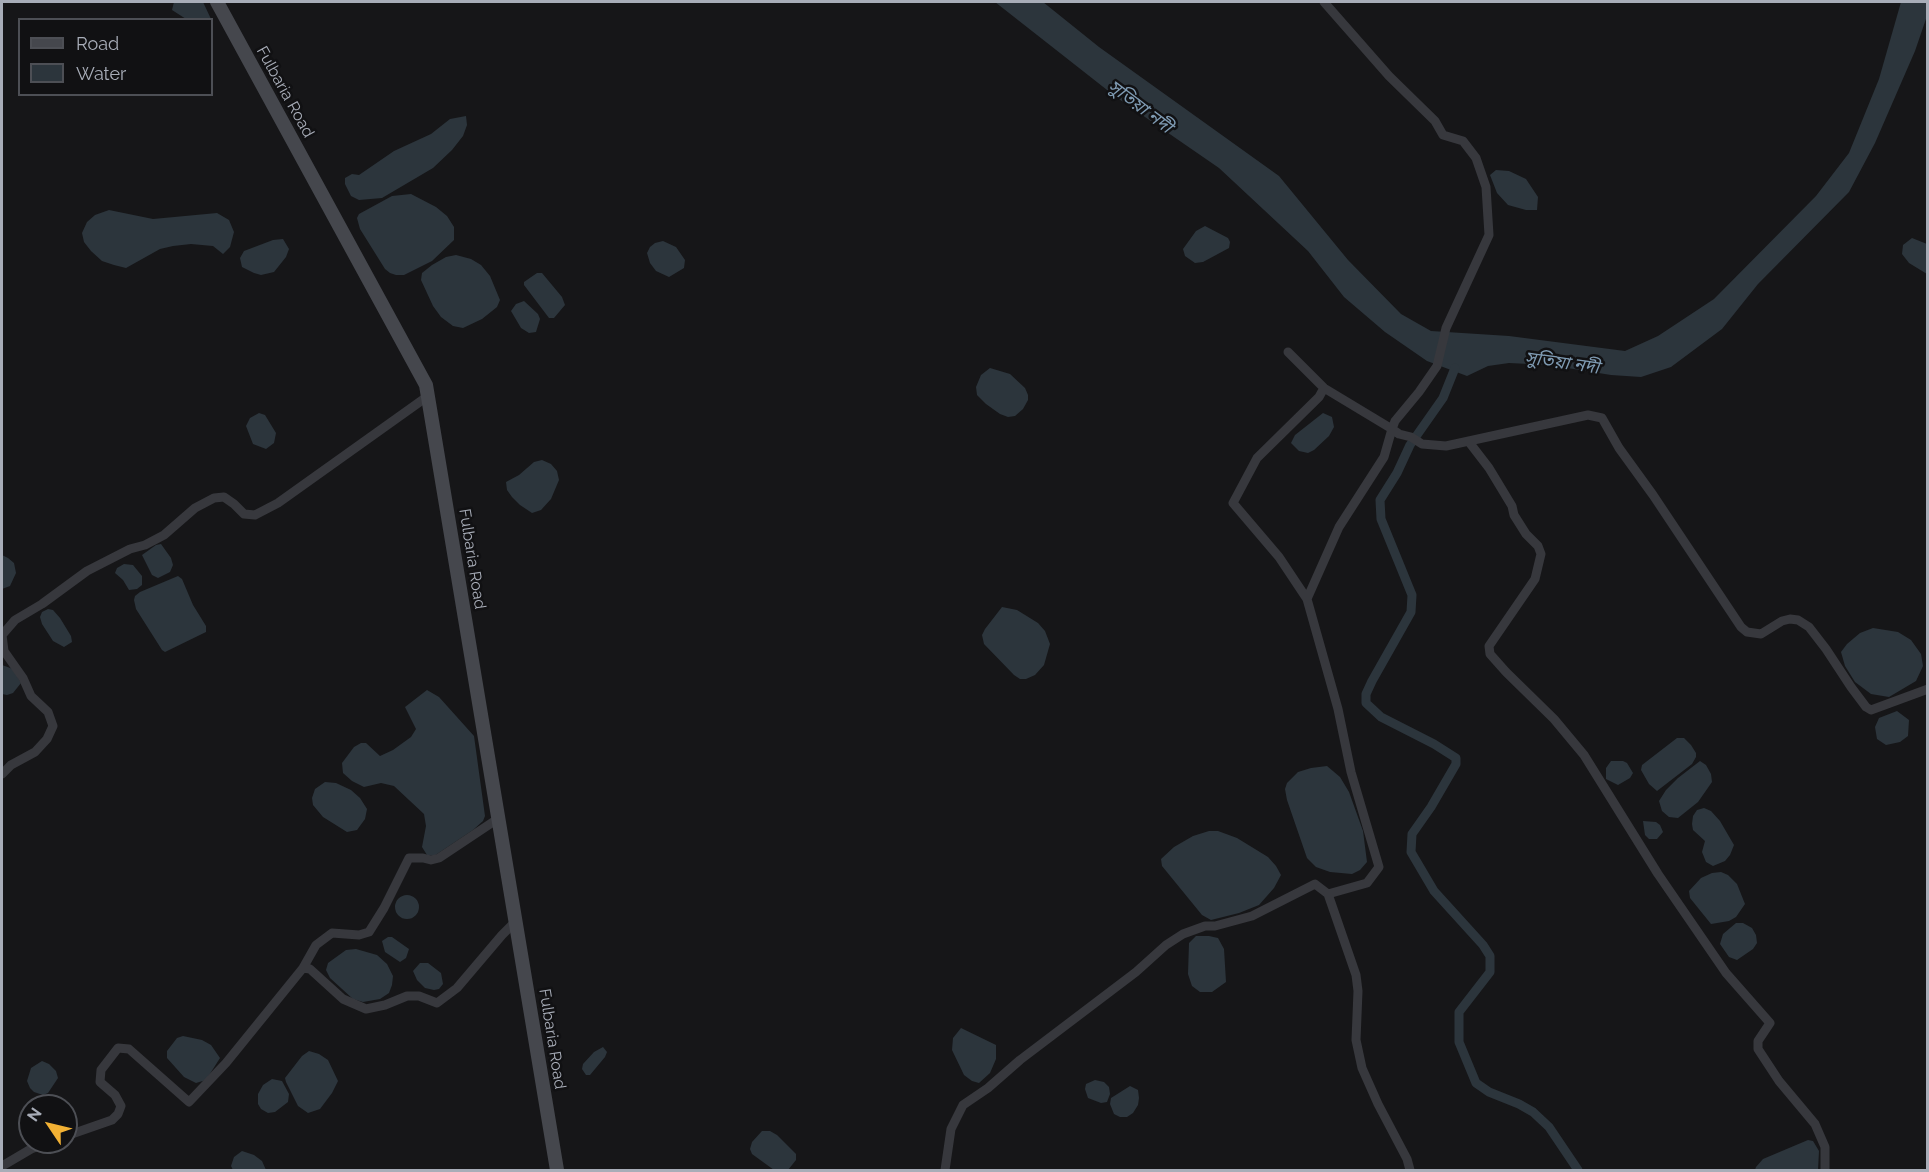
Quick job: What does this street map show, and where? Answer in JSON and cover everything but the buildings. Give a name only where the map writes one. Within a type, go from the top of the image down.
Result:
[{"type":"main road","name":"Fulbaria Road","points":[[217,2],[426,385],[557,1170]]},
{"type":"street","points":[[1308,599],[1339,527],[1384,458],[1395,421],[1437,366],[1446,327],[1490,235],[1486,187],[1476,158],[1462,141],[1443,135],[1435,121],[1389,76],[1324,2]]},
{"type":"street","points":[[1288,352],[1324,388],[1398,434],[1411,437],[1422,444],[1446,446],[1588,415],[1602,418],[1619,448],[1746,632],[1761,634],[1782,621],[1798,620],[1809,627],[1827,648],[1851,687],[1866,707],[1871,710],[1928,689]]},
{"type":"street","points":[[1324,388],[1319,397],[1257,458],[1233,503],[1279,557],[1308,599],[1338,709],[1351,772],[1379,867],[1367,883],[1328,894]]},
{"type":"street","points":[[2,774],[11,765],[35,752],[47,739],[52,726],[48,712],[31,696],[23,678],[4,651],[2,635],[15,620],[42,604],[87,571],[164,535],[195,508],[214,498],[224,497],[244,514],[255,515],[278,503],[428,396]]},
{"type":"street","points":[[1469,442],[1489,468],[1512,506],[1514,515],[1542,554],[1536,579],[1489,646],[1490,654],[1554,719],[1584,755],[1672,894],[1726,973],[1770,1023],[1758,1041],[1758,1049],[1779,1081],[1815,1124],[1825,1147],[1825,1170]]},
{"type":"street","points":[[78,1132],[112,1120],[118,1114],[121,1106],[115,1095],[100,1082],[101,1070],[118,1048],[129,1049],[189,1102],[226,1063],[303,968],[316,945],[332,933],[359,935],[369,932],[409,858],[431,860],[439,858],[499,818]]},
{"type":"street","points":[[945,1170],[951,1129],[963,1105],[1136,972],[1166,945],[1183,934],[1252,916],[1315,884],[1328,894],[1356,975],[1358,991],[1356,1040],[1362,1068],[1407,1159],[1410,1170]]},
{"type":"street","points":[[303,968],[310,969],[342,999],[366,1009],[385,1005],[407,996],[419,996],[437,1003],[458,988],[501,935],[516,921]]},
{"type":"street","points":[[2,1166],[22,1154]]},
{"type":"water","points":[[174,2],[203,2],[211,18],[184,18],[172,10]]},
{"type":"water","name":"সুতিয়া নদী","points":[[995,2],[1043,2],[1099,47],[1279,176],[1348,260],[1401,314],[1431,331],[1509,336],[1625,351],[1658,336],[1714,299],[1816,196],[1849,153],[1879,79],[1901,2],[1927,2],[1928,13],[1915,51],[1875,143],[1849,192],[1758,284],[1722,329],[1671,367],[1641,377],[1611,375],[1549,365],[1509,363],[1488,366],[1467,376],[1427,361],[1385,332],[1344,297],[1308,251],[1219,168],[1116,97]]},
{"type":"water","points":[[466,116],[467,125],[463,136],[433,168],[382,198],[359,200],[351,196],[345,184],[345,178],[352,174],[359,175],[394,151],[431,134],[450,119]]},
{"type":"water","points":[[1496,170],[1509,171],[1526,179],[1538,197],[1537,210],[1526,210],[1508,205],[1497,193],[1490,175]]},
{"type":"water","points":[[411,194],[436,207],[447,216],[454,227],[454,240],[432,261],[404,275],[396,275],[385,269],[360,229],[357,218],[359,214],[392,196]]},
{"type":"water","points":[[109,210],[153,219],[217,213],[229,220],[234,232],[230,247],[223,254],[213,246],[191,244],[173,246],[160,249],[126,268],[102,261],[84,242],[82,233],[87,222],[95,215]]},
{"type":"water","points":[[1205,226],[1228,238],[1229,248],[1203,262],[1195,263],[1185,256],[1183,249],[1196,231]]},
{"type":"water","points":[[1912,238],[1927,244],[1927,274],[1909,263],[1902,254],[1903,245]]},
{"type":"water","points":[[283,239],[289,249],[286,257],[274,272],[261,275],[242,267],[240,258],[244,251],[273,240]]},
{"type":"water","points":[[663,241],[676,247],[685,260],[684,268],[669,277],[656,271],[647,253],[655,243]]},
{"type":"water","points":[[456,255],[471,259],[481,265],[490,276],[500,300],[497,307],[482,319],[463,328],[453,326],[441,317],[433,306],[421,280],[422,273],[432,265],[446,257]]},
{"type":"water","points":[[537,273],[542,273],[562,297],[565,305],[554,318],[549,318],[524,285],[524,282]]},
{"type":"water","points":[[524,301],[538,314],[540,319],[536,332],[529,333],[521,328],[511,311],[516,304]]},
{"type":"water","points":[[990,368],[1010,374],[1025,388],[1028,400],[1015,416],[1008,417],[1000,414],[977,395],[976,387],[981,375]]},
{"type":"water","points":[[259,413],[265,415],[276,433],[274,443],[266,449],[253,444],[246,426],[250,418]]},
{"type":"water","points":[[1323,413],[1332,417],[1334,427],[1329,436],[1308,453],[1299,451],[1291,443],[1295,435]]},
{"type":"water","points":[[542,460],[551,464],[557,471],[559,480],[551,499],[541,510],[532,513],[512,497],[507,490],[506,482],[519,475],[534,462]]},
{"type":"water","points":[[161,544],[173,565],[170,572],[158,578],[152,575],[142,555]]},
{"type":"water","points":[[2,555],[14,563],[16,573],[10,586],[2,589]]},
{"type":"water","points":[[124,564],[133,565],[142,576],[142,585],[137,589],[129,590],[115,573],[117,568]]},
{"type":"water","points":[[178,576],[182,579],[193,605],[206,626],[206,632],[165,652],[136,609],[134,600],[140,592]]},
{"type":"water","points":[[1002,607],[1017,610],[1038,623],[1045,631],[1050,644],[1044,665],[1035,675],[1026,679],[1020,679],[1014,675],[984,644],[982,635]]},
{"type":"water","points":[[48,609],[53,610],[60,618],[71,636],[72,642],[64,647],[53,641],[42,624],[40,617],[42,612]]},
{"type":"water","points":[[1873,628],[1898,632],[1911,640],[1921,654],[1923,666],[1916,681],[1889,697],[1871,694],[1855,682],[1845,666],[1841,652],[1860,633]]},
{"type":"water","points":[[2,665],[13,669],[21,683],[13,693],[7,695],[2,694]]},
{"type":"water","points":[[427,690],[439,697],[474,736],[485,816],[473,830],[434,856],[427,855],[422,847],[426,826],[424,814],[394,786],[381,783],[364,787],[352,781],[343,773],[342,763],[354,747],[361,743],[366,743],[380,756],[411,737],[416,729],[405,707]]},
{"type":"water","points":[[1897,711],[1909,720],[1908,736],[1900,742],[1886,745],[1877,739],[1875,727],[1879,718]]},
{"type":"water","points":[[1677,738],[1684,738],[1691,745],[1696,757],[1692,764],[1657,791],[1649,784],[1641,770],[1642,765]]},
{"type":"water","points":[[1611,761],[1627,763],[1633,773],[1630,778],[1618,785],[1606,779],[1606,768]]},
{"type":"water","points":[[1700,761],[1706,765],[1712,782],[1698,802],[1678,818],[1669,817],[1662,811],[1659,801],[1678,778]]},
{"type":"water","points":[[1327,766],[1340,777],[1349,792],[1363,831],[1367,862],[1360,870],[1352,874],[1330,872],[1316,867],[1307,858],[1287,800],[1285,789],[1287,783],[1298,772]]},
{"type":"water","points":[[325,782],[336,783],[351,790],[360,798],[367,809],[365,819],[357,830],[347,832],[323,817],[313,805],[312,798],[315,789]]},
{"type":"water","points":[[1704,808],[1711,811],[1720,821],[1734,845],[1725,861],[1713,866],[1706,862],[1702,852],[1705,841],[1693,830],[1692,824],[1697,810]]},
{"type":"water","points":[[1643,821],[1656,822],[1663,832],[1657,839],[1649,839],[1645,835]]},
{"type":"water","points":[[1218,831],[1237,838],[1268,857],[1276,866],[1281,875],[1274,888],[1259,905],[1211,920],[1202,915],[1162,866],[1161,859],[1174,847],[1193,836]]},
{"type":"water","points":[[1721,872],[1737,884],[1745,904],[1736,917],[1729,921],[1711,924],[1690,898],[1689,891],[1701,878]]},
{"type":"water","points":[[407,895],[415,899],[419,907],[415,915],[407,919],[399,915],[395,907],[399,899]]},
{"type":"water","points":[[1736,923],[1743,923],[1752,928],[1757,943],[1753,949],[1737,960],[1729,957],[1720,944],[1723,934]]},
{"type":"water","points":[[1196,936],[1218,938],[1224,949],[1226,982],[1212,992],[1200,992],[1192,986],[1188,974],[1189,943]]},
{"type":"water","points":[[392,937],[409,949],[406,958],[400,962],[385,952],[382,941]]},
{"type":"water","points":[[356,949],[377,955],[387,964],[393,976],[389,993],[380,999],[363,1002],[353,999],[330,978],[326,970],[328,963],[346,950]]},
{"type":"water","points":[[420,963],[428,963],[441,973],[443,984],[439,989],[425,988],[417,980],[413,971]]},
{"type":"water","points":[[961,1028],[996,1045],[996,1059],[990,1073],[979,1083],[964,1075],[952,1050],[953,1038]]},
{"type":"water","points":[[183,1036],[202,1040],[211,1045],[220,1058],[206,1080],[196,1083],[184,1077],[167,1058],[167,1051],[177,1038]]},
{"type":"water","points":[[603,1047],[607,1052],[605,1057],[590,1075],[586,1075],[582,1069],[583,1064],[594,1052]]},
{"type":"water","points":[[309,1051],[328,1060],[338,1081],[320,1109],[308,1113],[298,1106],[285,1078],[302,1056]]},
{"type":"water","points":[[42,1061],[56,1071],[58,1078],[48,1093],[40,1094],[30,1088],[27,1081],[31,1068]]},
{"type":"water","points":[[272,1079],[282,1081],[289,1094],[288,1102],[275,1112],[268,1113],[258,1104],[258,1094],[263,1085]]},
{"type":"water","points":[[1095,1080],[1104,1082],[1109,1087],[1110,1094],[1107,1102],[1101,1103],[1088,1098],[1086,1084]]},
{"type":"water","points":[[1130,1086],[1138,1090],[1138,1105],[1127,1117],[1120,1117],[1114,1114],[1110,1104],[1111,1098]]},
{"type":"water","points":[[762,1131],[770,1131],[777,1135],[796,1154],[796,1160],[788,1170],[774,1170],[752,1154],[750,1149],[752,1142]]},
{"type":"water","points":[[1808,1140],[1813,1141],[1819,1151],[1818,1170],[1755,1170],[1763,1159]]},
{"type":"water","points":[[242,1151],[262,1161],[266,1170],[233,1170],[231,1166],[234,1157]]},
{"type":"waterway","points":[[1455,368],[1443,398],[1410,445],[1397,473],[1380,500],[1381,519],[1412,595],[1411,612],[1372,681],[1366,694],[1366,703],[1381,717],[1456,758],[1456,764],[1412,834],[1411,852],[1434,891],[1483,945],[1490,956],[1490,972],[1459,1012],[1459,1042],[1476,1083],[1489,1092],[1533,1112],[1549,1127],[1578,1170]]}]
